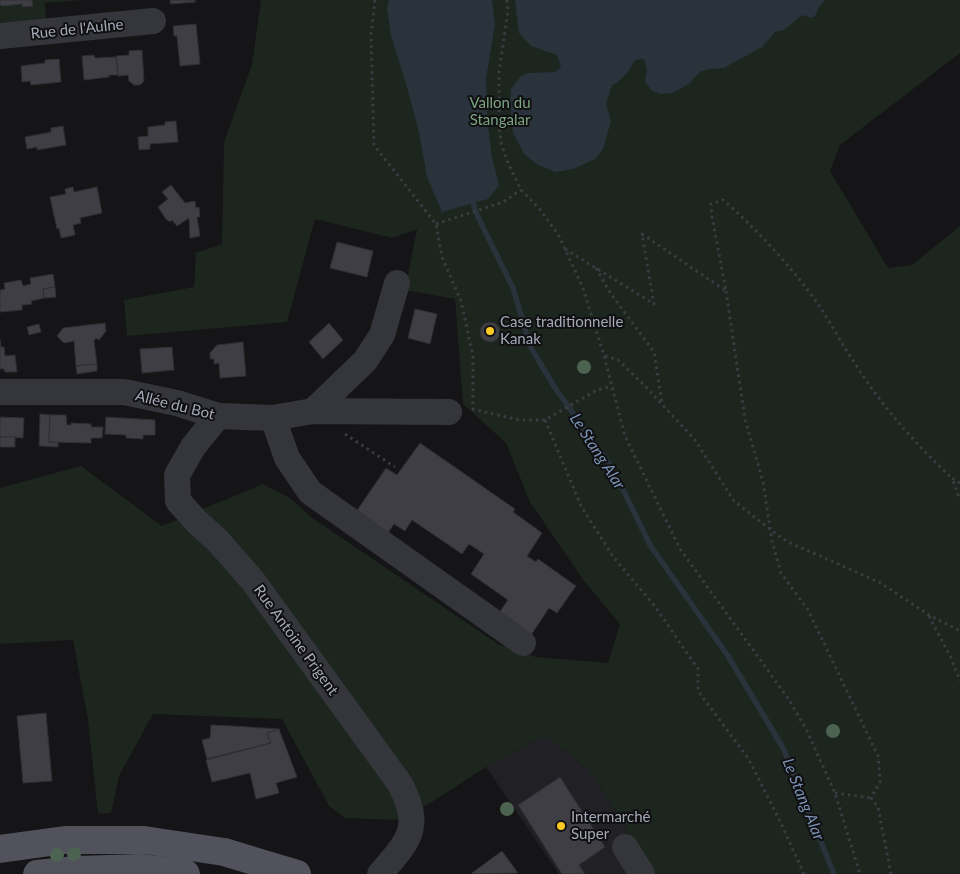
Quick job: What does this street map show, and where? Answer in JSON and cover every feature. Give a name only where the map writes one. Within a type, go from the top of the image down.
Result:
[{"type":"main road","points":[[0,849],[65,840],[144,840],[224,852],[297,874]]},
{"type":"main road","points":[[37,874],[76,870],[141,868],[186,874]]},
{"type":"street","name":"Rue de l'Aulne","points":[[0,36],[153,21]]},
{"type":"street","points":[[313,410],[370,355],[382,335],[397,283]]},
{"type":"street","name":"Allée du Bot","points":[[0,392],[124,392],[177,403],[218,416],[273,418],[313,410],[461,410]]},
{"type":"street","name":"Rue Antoine Prigent","points":[[218,416],[193,447],[177,475],[178,501],[253,581],[400,784],[409,801],[412,816],[410,833],[406,844],[380,874]]},
{"type":"street","points":[[273,418],[287,458],[310,492],[522,643]]},
{"type":"street","points":[[625,847],[642,874]]},
{"type":"path","points":[[375,0],[371,34],[374,145],[436,224],[442,257],[461,301],[473,356],[461,410],[519,420],[545,420],[597,390],[612,386]]},
{"type":"path","points":[[507,0],[508,11],[499,72],[499,122],[501,142],[508,163],[520,190],[539,208],[559,236],[583,288],[604,356],[625,436],[680,549],[790,701],[807,731],[834,793],[860,874]]},
{"type":"path","points":[[436,224],[503,202],[520,190]]},
{"type":"path","points":[[871,798],[880,782],[878,756],[808,610],[781,573],[772,541],[763,482],[745,419],[711,204],[723,200],[777,254],[817,304],[854,363],[892,415],[933,461],[960,483]]},
{"type":"path","points":[[564,248],[654,304],[642,234],[726,291]]},
{"type":"path","points":[[596,268],[610,294],[654,352],[662,405]]},
{"type":"path","points":[[604,356],[618,360],[662,405],[695,440],[734,501],[771,530],[788,542],[879,582],[929,615],[960,630]]},
{"type":"path","points":[[545,420],[581,506],[614,558],[654,605],[698,669],[698,690],[748,758],[804,874]]},
{"type":"path","points":[[342,433],[395,467]]},
{"type":"path","points":[[952,478],[960,500]]},
{"type":"path","points":[[929,615],[951,658],[960,681]]},
{"type":"path","points":[[834,793],[871,798],[878,807],[891,874]]},
{"type":"shaded area","points":[[389,0],[492,0],[495,24],[486,79],[488,126],[492,158],[499,185],[488,199],[442,212],[427,177],[419,132],[391,36],[387,8]]},
{"type":"shaded area","points":[[515,0],[825,0],[815,16],[811,18],[802,15],[784,30],[775,32],[762,47],[724,68],[700,72],[689,84],[672,93],[660,94],[651,90],[645,81],[647,69],[644,59],[635,60],[625,75],[612,85],[606,104],[611,121],[603,149],[595,159],[573,169],[556,172],[538,165],[524,154],[513,133],[510,103],[511,89],[521,76],[529,73],[555,72],[561,67],[557,55],[531,46],[519,33]]},
{"type":"shaded area","points":[[545,735],[590,771],[655,874],[559,874],[486,767]]},
{"type":"green space","points":[[0,0],[83,0],[45,3],[46,19],[0,23]]},
{"type":"green space","name":"Vallon du Stangalar","points":[[261,0],[960,0],[960,53],[840,145],[830,171],[888,268],[912,265],[960,226],[960,874],[655,874],[590,771],[545,735],[486,767],[429,804],[394,820],[345,818],[329,806],[282,719],[153,714],[119,776],[111,813],[98,814],[88,720],[73,640],[0,644],[0,488],[81,466],[162,526],[263,484],[290,498],[311,517],[498,644],[536,657],[608,663],[620,624],[584,581],[530,502],[506,443],[463,404],[455,299],[405,290],[417,229],[392,238],[315,219],[287,322],[127,336],[124,300],[194,287],[196,253],[222,244],[224,142],[252,64]]},
{"type":"building","points":[[0,0],[32,0],[33,6],[22,7],[22,4],[3,6],[0,5]]},
{"type":"building","points":[[170,0],[195,0],[195,2],[171,4]]},
{"type":"building","points":[[196,24],[200,64],[180,66],[177,36],[174,36],[173,26]]},
{"type":"building","points":[[142,50],[144,81],[140,85],[134,85],[129,81],[128,75],[118,76],[116,56],[129,55],[129,51]]},
{"type":"building","points":[[94,55],[95,58],[116,57],[118,75],[84,80],[82,56]]},
{"type":"building","points":[[59,59],[61,82],[31,85],[30,81],[22,82],[21,66],[45,63],[45,60]]},
{"type":"building","points":[[176,121],[178,142],[150,144],[150,149],[139,150],[138,137],[148,136],[148,127],[165,125],[165,122]]},
{"type":"building","points":[[63,126],[66,145],[37,150],[37,147],[27,149],[25,137],[51,132],[51,128]]},
{"type":"building","points":[[171,185],[185,203],[195,201],[196,208],[199,207],[200,217],[197,217],[200,236],[190,238],[189,218],[177,226],[172,220],[170,222],[166,219],[158,207],[168,199],[162,192]]},
{"type":"building","points":[[73,187],[74,192],[97,187],[102,213],[80,218],[81,223],[73,225],[75,235],[61,238],[59,228],[57,229],[50,197],[66,194],[65,189]]},
{"type":"building","points":[[337,242],[373,251],[367,277],[330,268]]},
{"type":"building","points":[[53,274],[55,287],[43,289],[44,298],[31,301],[32,304],[22,305],[22,310],[0,312],[0,290],[5,289],[4,283],[21,280],[23,286],[31,284],[30,278]]},
{"type":"building","points":[[55,287],[56,297],[44,298],[43,289]]},
{"type":"building","points":[[415,309],[437,314],[430,344],[408,338]]},
{"type":"building","name":"Case traditionnelle Kanak","points":[[490,322],[497,325],[500,332],[497,339],[490,342],[483,339],[480,332],[483,325]]},
{"type":"building","points":[[105,323],[106,331],[99,340],[96,338],[94,341],[97,364],[76,366],[74,341],[64,343],[57,336],[63,328]]},
{"type":"building","points":[[329,323],[343,340],[323,359],[309,342]]},
{"type":"building","points":[[39,324],[41,332],[29,335],[27,327]]},
{"type":"building","points":[[0,339],[1,347],[4,347],[5,356],[15,355],[17,372],[5,372],[4,369],[0,369]]},
{"type":"building","points":[[243,342],[246,376],[220,378],[219,363],[214,364],[214,359],[210,359],[210,353],[217,345]]},
{"type":"building","points":[[172,347],[174,370],[142,373],[140,349]]},
{"type":"building","points":[[97,364],[97,371],[77,374],[76,366]]},
{"type":"building","points":[[40,414],[50,415],[49,442],[58,442],[58,447],[39,446]]},
{"type":"building","points":[[50,415],[66,415],[67,425],[71,425],[71,423],[91,424],[91,427],[103,427],[102,438],[91,438],[91,443],[49,442]]},
{"type":"building","points":[[0,417],[24,418],[23,438],[0,437]]},
{"type":"building","points":[[106,417],[155,420],[155,435],[143,435],[143,439],[126,438],[126,435],[105,434]]},
{"type":"building","points":[[0,437],[15,437],[15,447],[0,447]]},
{"type":"building","points":[[420,443],[515,509],[513,512],[542,533],[527,556],[536,562],[538,559],[576,586],[557,613],[549,608],[531,635],[499,613],[508,600],[471,574],[484,554],[469,544],[462,554],[412,520],[405,531],[394,524],[387,534],[356,512],[386,468],[397,475]]},
{"type":"building","points":[[46,713],[52,781],[23,783],[17,716]]},
{"type":"building","points":[[211,725],[279,729],[267,733],[271,743],[207,759],[202,740],[210,738]]},
{"type":"building","points":[[279,729],[297,777],[276,783],[279,793],[256,799],[250,773],[212,782],[206,760],[271,743],[267,733]]},
{"type":"building","name":"Intermarché Super","points":[[560,777],[605,847],[579,865],[585,874],[562,874],[518,805]]},
{"type":"building","points":[[502,851],[518,873],[472,874],[472,873]]},
{"type":"waterway","name":"Le Stang Alar","points":[[471,197],[477,215],[513,288],[530,346],[555,388],[613,469],[650,545],[728,656],[783,748],[834,874]]},
{"type":"place","name":"Case traditionnelle Kanak","points":[[490,331]]},
{"type":"place","name":"Intermarché Super","points":[[561,826]]}]
